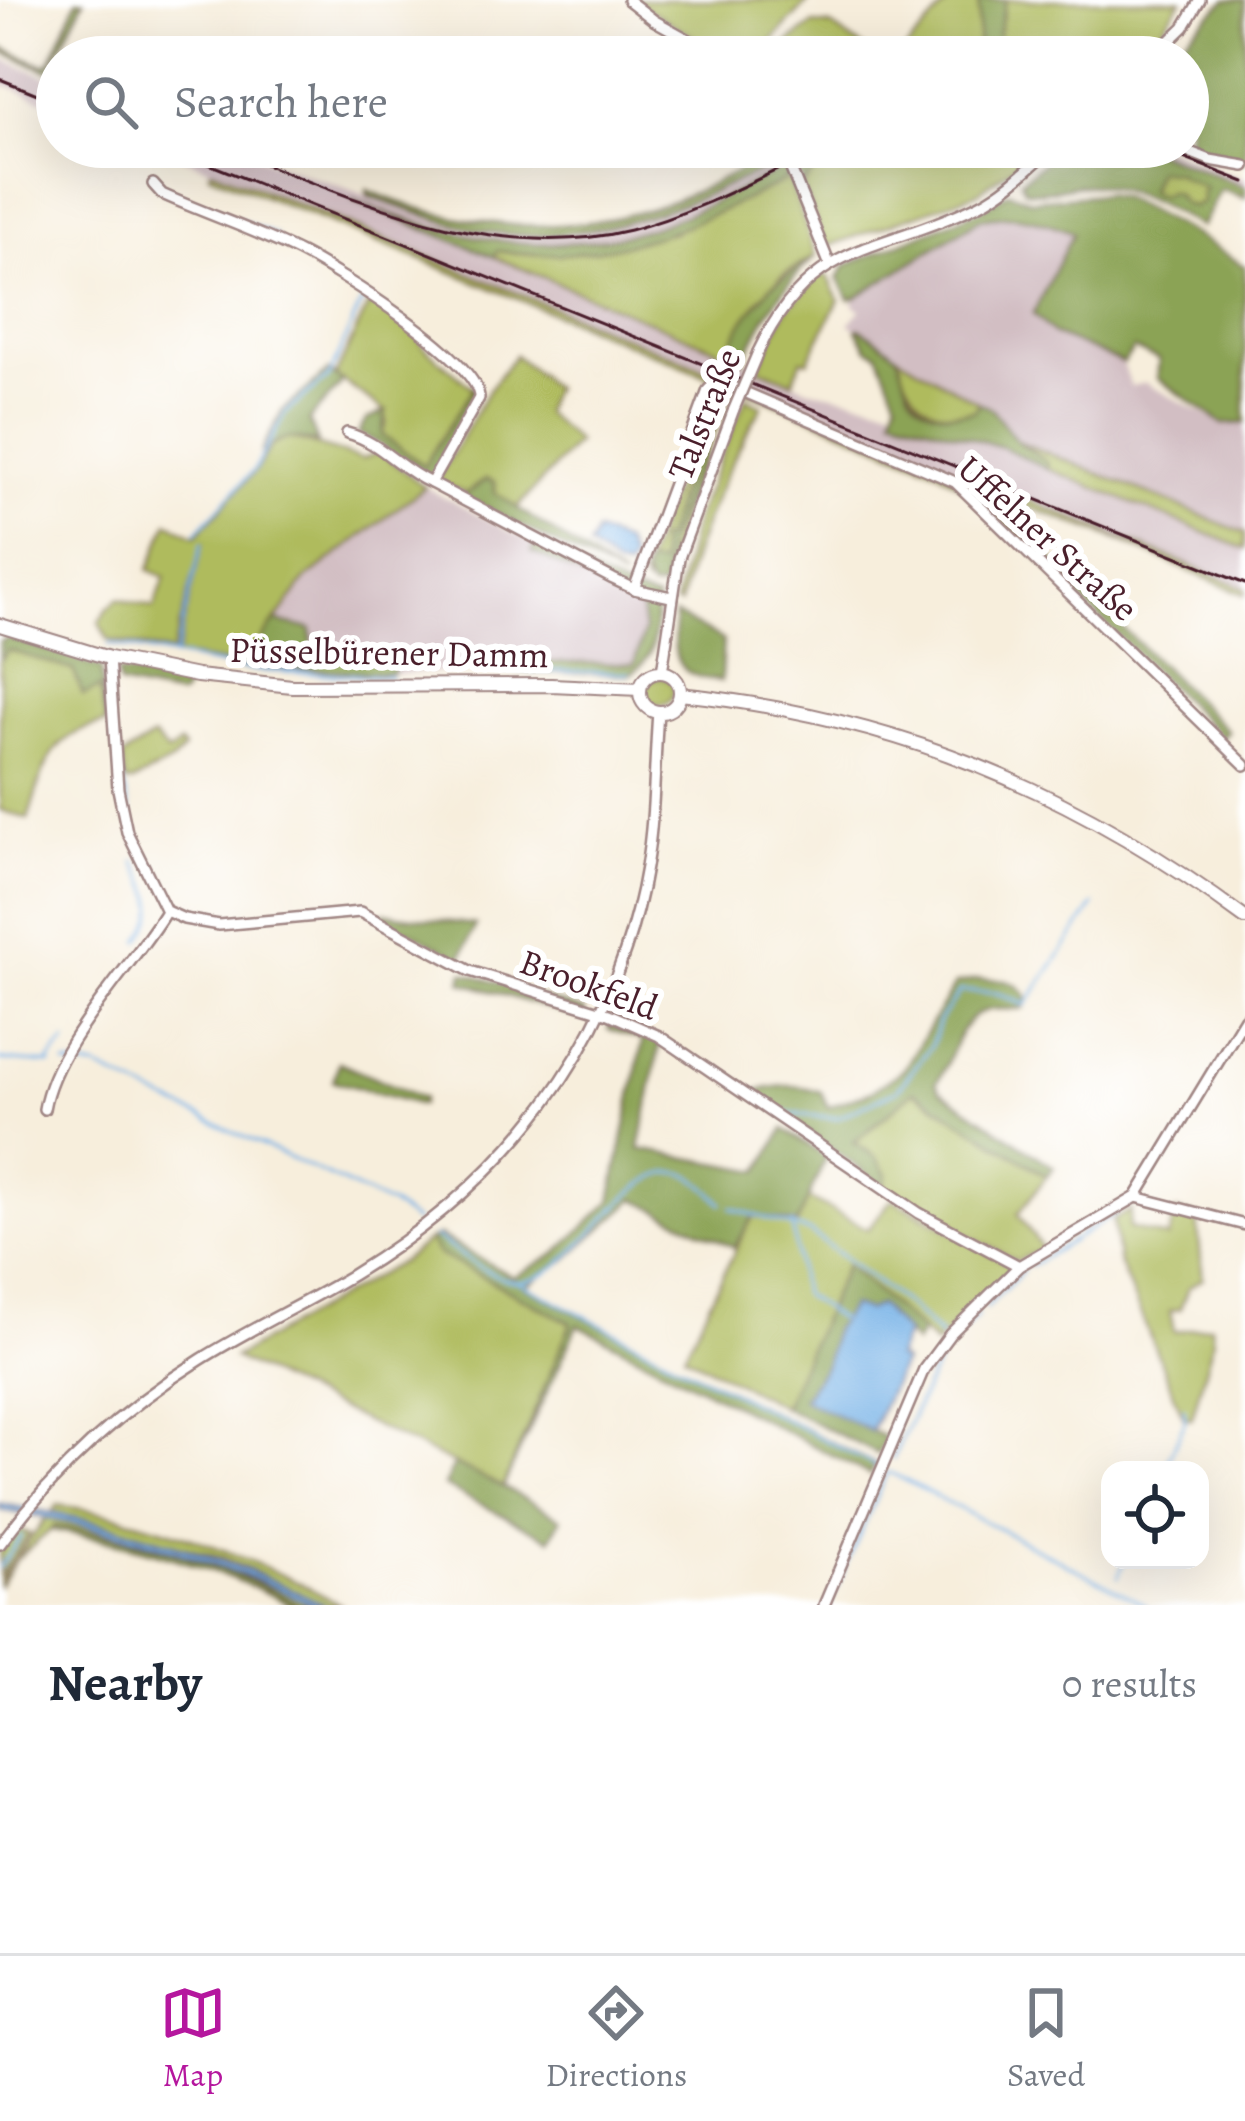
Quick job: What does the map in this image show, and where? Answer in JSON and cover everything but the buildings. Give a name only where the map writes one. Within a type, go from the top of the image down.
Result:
[{"type":"main road","name":"Püsselbürener Damm","points":[[1,627],[109,658],[197,676],[292,686],[640,688]]},
{"type":"main road","points":[[662,672],[674,677],[680,694],[670,710],[658,712],[642,701],[640,688],[650,674],[662,672]]},
{"type":"main road","points":[[680,694],[841,722],[983,766],[1130,838],[1245,919]]},
{"type":"street","points":[[628,0],[683,36]]},
{"type":"street","points":[[1175,36],[1201,0]]},
{"type":"street","points":[[1209,160],[1245,166]]},
{"type":"street","points":[[791,168],[829,262]]},
{"type":"street","name":"Talstraße","points":[[662,672],[671,597],[691,517],[758,352],[787,299],[829,262],[985,202],[1027,168]]},
{"type":"street","points":[[153,184],[162,194],[305,255],[415,324],[470,375],[479,387],[479,398],[431,483]]},
{"type":"street","name":"Uffelner Straße","points":[[634,589],[708,391],[714,384],[728,385],[955,482],[1245,765]]},
{"type":"street","points":[[346,434],[370,439],[417,477],[634,589],[671,597]]},
{"type":"street","points":[[44,1109],[63,1055],[166,911],[127,832],[118,789],[109,658]]},
{"type":"street","points":[[0,1544],[82,1449],[133,1406],[202,1358],[352,1275],[424,1228],[491,1170],[546,1104],[600,1011],[631,933],[654,809],[658,712]]},
{"type":"street","name":"Brookfeld","points":[[166,911],[219,925],[360,912],[470,971],[600,1011],[659,1036],[919,1213],[1019,1266]]},
{"type":"street","points":[[824,1605],[924,1369],[950,1334],[1019,1266],[1136,1197],[1245,1018]]},
{"type":"street","points":[[1136,1197],[1245,1225]]},
{"type":"shaded area","points":[[0,58],[36,72],[36,98],[0,83]]},
{"type":"shaded area","points":[[1209,165],[1245,179],[1245,187],[1198,168]]},
{"type":"shaded area","points":[[208,168],[289,168],[437,220],[555,235],[637,221],[779,168],[660,225],[578,244],[481,240],[375,211],[688,334],[772,375],[811,389],[894,407],[894,415],[1003,447],[1245,549],[1245,588]]},
{"type":"shaded area","points":[[993,215],[1073,232],[1055,335],[1123,363],[1131,386],[1145,383],[1223,424],[1245,423],[1245,533],[1004,434],[965,396],[849,324],[861,310],[853,304],[855,298],[970,224]]},
{"type":"shaded area","points":[[425,487],[535,545],[533,553],[640,604],[644,631],[634,665],[495,661],[454,672],[392,674],[397,659],[312,652],[311,629],[275,621],[305,579]]},
{"type":"green space","points":[[77,0],[84,0],[66,36],[61,36]]},
{"type":"green space","points":[[634,0],[810,0],[777,36],[692,36]]},
{"type":"green space","points":[[951,0],[979,0],[978,36],[918,36]]},
{"type":"green space","points":[[979,0],[1006,0],[998,36],[978,36]]},
{"type":"green space","points":[[1006,0],[1182,0],[1156,36],[998,36]]},
{"type":"green space","points":[[1226,0],[1245,0],[1245,161],[1209,152],[1209,36],[1187,36]]},
{"type":"green space","points":[[813,24],[831,26],[846,36],[797,36]]},
{"type":"green space","points":[[0,47],[36,62],[36,66],[0,51]]},
{"type":"green space","points":[[745,168],[769,168],[633,220],[555,234],[460,226],[368,196],[367,190],[471,220],[542,225],[614,218],[697,191]]},
{"type":"green space","points":[[787,168],[786,180],[681,227],[612,248],[576,253],[498,251],[494,257],[351,200],[465,235],[542,244],[619,236],[707,205]]},
{"type":"green space","points":[[799,168],[826,168],[812,174],[802,186]]},
{"type":"green space","points":[[825,168],[1011,168],[977,193],[826,247],[802,186]]},
{"type":"green space","points":[[1037,168],[1198,168],[1245,187],[1245,198],[1221,189],[1201,227],[1129,193],[1082,185],[1031,191],[1024,190],[1021,181]],"holes":[[[1157,170],[1205,188],[1203,202],[1194,207],[1183,204],[1175,193],[1160,197],[1149,190]]]},
{"type":"green space","points":[[211,169],[1245,588],[1245,595],[1115,539],[974,487],[1004,519],[1037,544],[1033,552],[977,497],[937,470],[727,382],[707,388],[710,377],[209,174]]},
{"type":"green space","points":[[1157,170],[1179,173],[1205,188],[1203,202],[1193,207],[1177,195],[1161,197],[1149,190]]},
{"type":"green space","points":[[789,178],[816,256],[783,275],[758,301],[726,353],[494,257],[497,251],[530,255],[673,232]]},
{"type":"green space","points":[[1008,192],[1031,200],[1121,197],[1245,266],[1245,423],[1223,424],[1157,378],[1159,360],[1134,349],[1123,363],[1055,335],[1033,314],[1073,233],[1051,225],[1015,217],[980,219],[849,299],[838,278],[846,265],[985,208]]},
{"type":"green space","points":[[816,256],[774,304],[744,361],[726,353],[770,287]]},
{"type":"green space","points":[[820,275],[828,276],[839,300],[808,361],[802,359],[793,382],[758,368],[786,310]]},
{"type":"green space","points":[[370,301],[411,326],[424,347],[473,388],[424,466],[381,435],[385,411],[335,376]]},
{"type":"green space","points":[[859,328],[895,354],[918,402],[949,413],[975,410],[979,403],[992,409],[1017,441],[1047,462],[1048,469],[1002,447],[893,415],[897,399],[878,353],[868,349]]},
{"type":"green space","points":[[515,355],[553,388],[543,412],[577,442],[517,508],[495,493],[495,482],[486,479],[467,494],[439,477],[489,389]]},
{"type":"green space","points":[[897,355],[979,403],[975,410],[945,413],[923,403],[907,383]]},
{"type":"green space","points":[[329,371],[343,382],[309,420],[318,443],[288,438],[265,455],[261,452],[283,410]]},
{"type":"green space","points":[[473,388],[477,396],[429,478],[358,434],[366,420],[386,411],[382,435],[424,466]]},
{"type":"green space","points":[[720,388],[732,391],[685,507],[663,588],[668,543],[705,443],[680,486],[660,566],[644,582],[651,548],[709,394]]},
{"type":"green space","points":[[713,397],[721,406],[668,543],[663,588],[650,588],[644,573],[647,564],[660,565],[659,540],[664,540]]},
{"type":"green space","points":[[746,397],[762,406],[714,502],[680,605],[675,603],[695,519]]},
{"type":"green space","points":[[288,437],[362,459],[380,452],[425,487],[306,579],[243,666],[176,656],[203,542],[172,653],[108,640],[99,623],[118,599],[154,608],[165,577],[149,570],[168,522],[196,536],[255,471],[272,443]]},
{"type":"green space","points":[[1018,441],[1245,533],[1245,549],[1048,469],[1047,462]]},
{"type":"green space","points":[[486,479],[495,482],[495,493],[623,579],[464,496]]},
{"type":"green space","points":[[1037,544],[1228,731],[1222,738],[1033,552]]},
{"type":"green space","points":[[535,545],[657,600],[653,642],[639,667],[630,674],[496,671],[495,661],[634,664],[644,631],[640,604],[532,552]]},
{"type":"green space","points":[[675,615],[723,640],[721,681],[693,674],[679,663]]},
{"type":"green space","points":[[275,621],[311,629],[312,652],[398,659],[392,674],[243,666]]},
{"type":"green space","points":[[8,638],[101,668],[106,724],[99,688],[83,695],[73,670],[8,650],[0,661],[0,641]]},
{"type":"green space","points":[[7,649],[73,670],[99,688],[106,724],[86,729],[60,745],[44,770],[28,819],[0,810],[0,661]]},
{"type":"green space","points":[[117,672],[187,686],[180,697],[119,685]]},
{"type":"green space","points":[[660,677],[670,681],[674,691],[670,701],[660,705],[650,701],[646,691],[650,681]]},
{"type":"green space","points":[[153,737],[168,753],[180,744],[184,749],[173,761],[126,782],[122,757]]},
{"type":"green space","points":[[385,912],[476,925],[461,958],[381,916]]},
{"type":"green space","points":[[464,972],[585,1011],[582,1019],[462,982]]},
{"type":"green space","points":[[978,979],[1019,987],[1028,998],[1024,1008],[975,1016],[961,1032],[936,1083],[1054,1167],[1047,1176],[914,1091],[854,1142],[876,1157],[887,1174],[884,1186],[750,1092],[803,1087],[821,1092],[828,1107],[872,1091],[904,1069],[955,984]]},
{"type":"green space","points":[[612,1018],[660,1043],[640,1149],[760,1171],[784,1129],[826,1157],[797,1224],[754,1216],[734,1247],[635,1199],[567,1259],[525,1286],[874,1464],[870,1475],[578,1325],[503,1487],[571,1323],[439,1254],[429,1240],[439,1236],[513,1277],[557,1253],[611,1201],[643,1040],[608,1029]]},
{"type":"green space","points":[[339,1062],[423,1098],[421,1105],[333,1081]]},
{"type":"green space","points":[[914,1091],[1047,1176],[1018,1214],[1042,1248],[1017,1261],[884,1186],[853,1143]]},
{"type":"green space","points":[[808,1198],[868,1229],[892,1199],[1014,1267],[936,1345],[846,1266],[783,1407],[684,1354],[754,1216],[796,1223]]},
{"type":"green space","points":[[1131,1210],[1129,1228],[1168,1238],[1176,1211],[1197,1217],[1203,1278],[1188,1288],[1180,1309],[1170,1311],[1174,1332],[1211,1325],[1213,1341],[1192,1418],[1184,1418],[1118,1260],[1113,1220]]},
{"type":"green space","points":[[429,1240],[439,1254],[571,1323],[503,1488],[234,1358],[402,1261]]},
{"type":"green space","points":[[846,1265],[922,1332],[915,1344],[879,1305],[834,1329],[826,1364],[803,1398],[886,1438],[878,1454],[783,1407]]},
{"type":"green space","points":[[454,1464],[561,1518],[550,1539],[444,1486]]},
{"type":"green space","points":[[57,1505],[204,1542],[342,1605],[326,1605],[221,1557],[52,1512]]},
{"type":"green space","points":[[47,1517],[183,1552],[313,1605],[299,1605],[240,1577],[179,1556],[52,1529],[17,1559],[0,1585],[0,1580]]},
{"type":"green space","points":[[55,1526],[180,1555],[299,1605],[174,1558],[52,1530]]},
{"type":"green space","points":[[18,1529],[30,1534],[0,1575],[0,1552]]},
{"type":"water","points":[[596,532],[624,543],[631,560],[627,569],[616,567],[589,547]]},
{"type":"water","points":[[879,1305],[906,1334],[896,1358],[903,1362],[871,1431],[803,1399],[826,1364],[834,1329],[851,1306],[867,1311]]},
{"type":"water","points":[[0,1504],[167,1542],[326,1605],[313,1605],[160,1546],[0,1510]]},
{"type":"waterway","points":[[240,221],[276,236]]},
{"type":"waterway","points":[[196,533],[254,470],[286,412],[329,377],[362,301]]},
{"type":"waterway","points":[[174,657],[202,544]]},
{"type":"waterway","points":[[109,644],[249,670],[390,677]]},
{"type":"waterway","points":[[494,670],[629,673]]},
{"type":"waterway","points":[[122,777],[131,820]]},
{"type":"waterway","points":[[133,829],[138,844]]},
{"type":"waterway","points":[[135,861],[154,909],[140,941]]},
{"type":"waterway","points":[[781,1113],[837,1118],[897,1090],[931,1046],[939,1021],[960,991],[996,993],[1026,1005],[1094,905]]},
{"type":"waterway","points":[[48,1063],[66,1042]]},
{"type":"waterway","points":[[0,1060],[51,1064]]},
{"type":"waterway","points":[[66,1065],[96,1068],[393,1206],[416,1222]]},
{"type":"waterway","points":[[435,1237],[486,1271],[517,1281],[540,1276],[561,1262],[623,1201],[664,1174],[691,1176],[722,1203]]},
{"type":"waterway","points":[[731,1208],[810,1232],[911,1308],[941,1337]]},
{"type":"waterway","points":[[1078,1237],[1115,1214]]},
{"type":"waterway","points":[[792,1224],[802,1294],[840,1320]]},
{"type":"waterway","points":[[1030,1266],[1075,1239]]},
{"type":"waterway","points":[[986,1308],[1024,1270]]},
{"type":"waterway","points":[[517,1281],[878,1467]]},
{"type":"waterway","points":[[953,1342],[978,1315]]},
{"type":"waterway","points":[[893,1458],[939,1359]]},
{"type":"waterway","points":[[1168,1461],[1185,1421],[1184,1408]]},
{"type":"waterway","points":[[829,1605],[887,1472]]},
{"type":"waterway","points":[[891,1473],[1146,1605]]},
{"type":"waterway","points":[[0,1567],[22,1536]]},
{"type":"waterway","points":[[1118,1577],[1121,1569]]},
{"type":"railway","points":[[0,79],[36,94]]},
{"type":"railway","points":[[219,168],[1245,584]]},
{"type":"railway","points":[[276,168],[421,220],[525,239],[630,230],[705,204],[781,168]]},
{"type":"railway","points":[[1209,168],[1245,182]]}]
